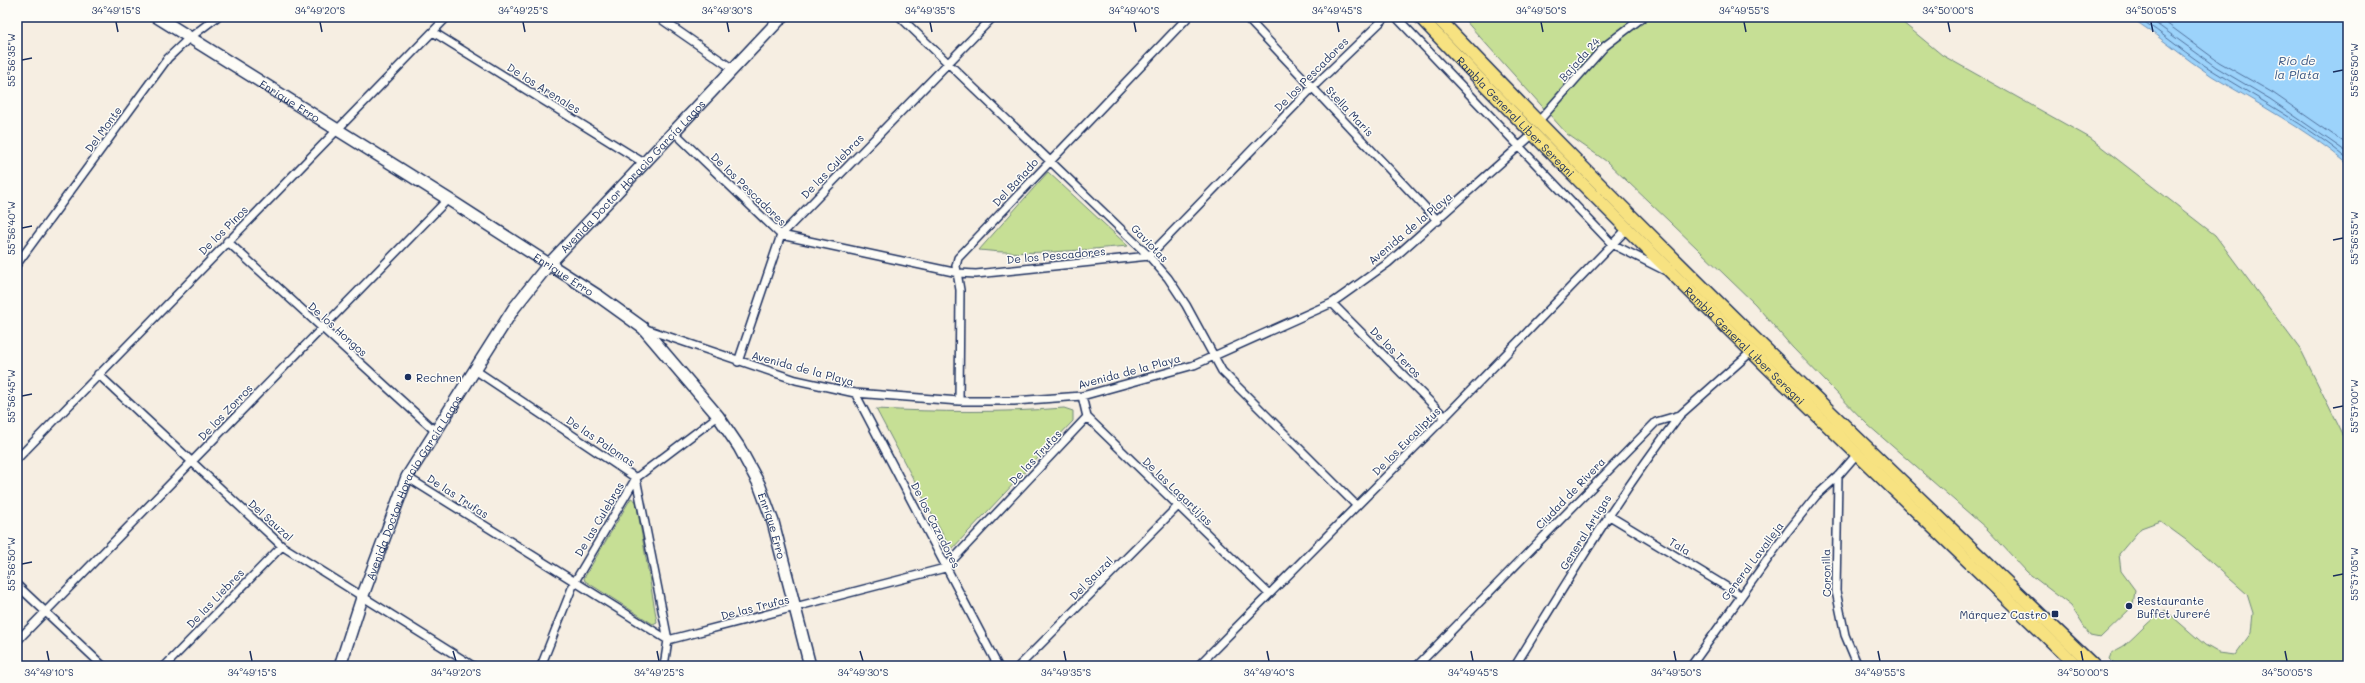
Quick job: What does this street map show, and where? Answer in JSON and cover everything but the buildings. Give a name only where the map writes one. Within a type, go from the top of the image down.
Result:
[{"type":"main road","name":"Rambla General Liber Seregni","points":[[1420,17],[1532,135],[1673,275],[2077,666]]},
{"type":"main road","name":"Rambla General Liber Seregni","points":[[1438,17],[1538,123],[1859,440],[2091,665]]},
{"type":"street","name":"Enrique Erro","points":[[157,17],[188,39],[448,199],[600,297],[643,328],[718,416],[739,447],[759,484],[773,522],[810,666]]},
{"type":"street","name":"Del Monte","points":[[17,264],[168,58],[188,39],[217,17]]},
{"type":"street","name":"De los Pinos","points":[[17,459],[227,241],[338,130],[447,17]]},
{"type":"street","points":[[658,17],[733,68]]},
{"type":"street","name":"Avenida Doctor Horacio García Lagos","points":[[340,666],[363,596],[407,476],[514,308],[549,264],[782,17]]},
{"type":"street","name":"Gaviotas","points":[[900,17],[1149,256],[1168,278],[1186,306],[1213,358],[1222,371],[1357,506]]},
{"type":"street","name":"De las Culebras","points":[[738,362],[781,235],[993,17]]},
{"type":"street","name":"Del Bañado","points":[[959,402],[960,290],[956,266],[958,258],[1188,17]]},
{"type":"street","name":"Stella Maris","points":[[1246,17],[1438,221]]},
{"type":"street","name":"De los Pescadores","points":[[674,132],[781,235],[958,273],[976,274],[1149,256],[1313,87],[1386,17]]},
{"type":"street","points":[[1396,17],[1612,244],[1673,275]]},
{"type":"street","name":"Bajada 24","points":[[1538,123],[1605,46],[1643,17]]},
{"type":"street","name":"De los Arenales","points":[[433,32],[644,163]]},
{"type":"street","name":"Avenida de la Playa","points":[[643,328],[738,362],[796,380],[855,393],[959,402],[1014,401],[1082,396],[1194,365],[1213,358],[1332,303],[1388,263],[1438,221],[1532,135]]},
{"type":"street","name":"De los Zorros","points":[[17,641],[448,199]]},
{"type":"street","name":"De los Eucaliptus","points":[[1198,666],[1445,417],[1627,229]]},
{"type":"street","name":"De los Hongos","points":[[227,241],[435,431]]},
{"type":"street","name":"De los Teros","points":[[1332,303],[1445,417]]},
{"type":"street","name":"Ciudad de Rivera","points":[[1417,666],[1656,422],[1680,415],[1751,352]]},
{"type":"street","name":"De las Palomas","points":[[475,370],[636,478],[668,640],[664,666]]},
{"type":"street","name":"Del Sauzal","points":[[98,374],[282,546],[473,666]]},
{"type":"street","name":"De los Cazadores","points":[[855,393],[998,666]]},
{"type":"street","name":"De las Lagartijas","points":[[1082,396],[1088,417],[1269,594]]},
{"type":"street","name":"General Artigas","points":[[1515,666],[1608,515],[1680,415]]},
{"type":"street","name":"De las Culebras","points":[[541,666],[574,583],[636,478],[718,416]]},
{"type":"street","name":"De las Trufas","points":[[407,476],[574,583],[668,640],[946,568],[1088,417]]},
{"type":"street","name":"General Lavalleja","points":[[1691,666],[1740,595],[1816,496],[1838,476],[1857,454]]},
{"type":"street","name":"Coronilla","points":[[1838,476],[1836,591],[1845,635],[1858,666]]},
{"type":"street","name":"Del Sauzal","points":[[1019,666],[1178,506]]},
{"type":"street","name":"Tala","points":[[1608,515],[1740,595]]},
{"type":"street","name":"De las Liebres","points":[[165,666],[282,546]]},
{"type":"street","points":[[17,585],[103,666]]},
{"type":"green space","points":[[1462,17],[1896,17],[1942,55],[2090,138],[2215,235],[2302,352],[2348,445],[2348,666],[2116,666],[2109,659],[2112,654],[2125,645],[2149,622],[2165,610],[2205,645],[2219,653],[2235,655],[2251,633],[2253,613],[2247,594],[2186,540],[2160,521],[2141,528],[2119,554],[2121,571],[2135,590],[2133,606],[2100,638],[2090,636],[2071,606],[2027,572],[1987,529],[1868,425],[1792,347],[1755,304],[1606,161],[1567,134]]},
{"type":"green space","points":[[1048,172],[1128,246],[1073,251],[998,252],[979,250]]},
{"type":"green space","points":[[1064,408],[1073,411],[1073,421],[951,550],[876,409],[970,412]]},
{"type":"green space","points":[[631,498],[636,501],[657,622],[653,624],[585,581],[584,578]]},
{"type":"water","name":"Río de la Plata","points":[[2130,17],[2348,17],[2348,164],[2316,139],[2299,128],[2212,76]]},
{"type":"place","name":"Rechnen","points":[[408,377]]},
{"type":"place","name":"Restaurante Buffet Jureré","points":[[2129,606]]},
{"type":"place","name":"Márquez Castro","points":[[2055,614]]}]
